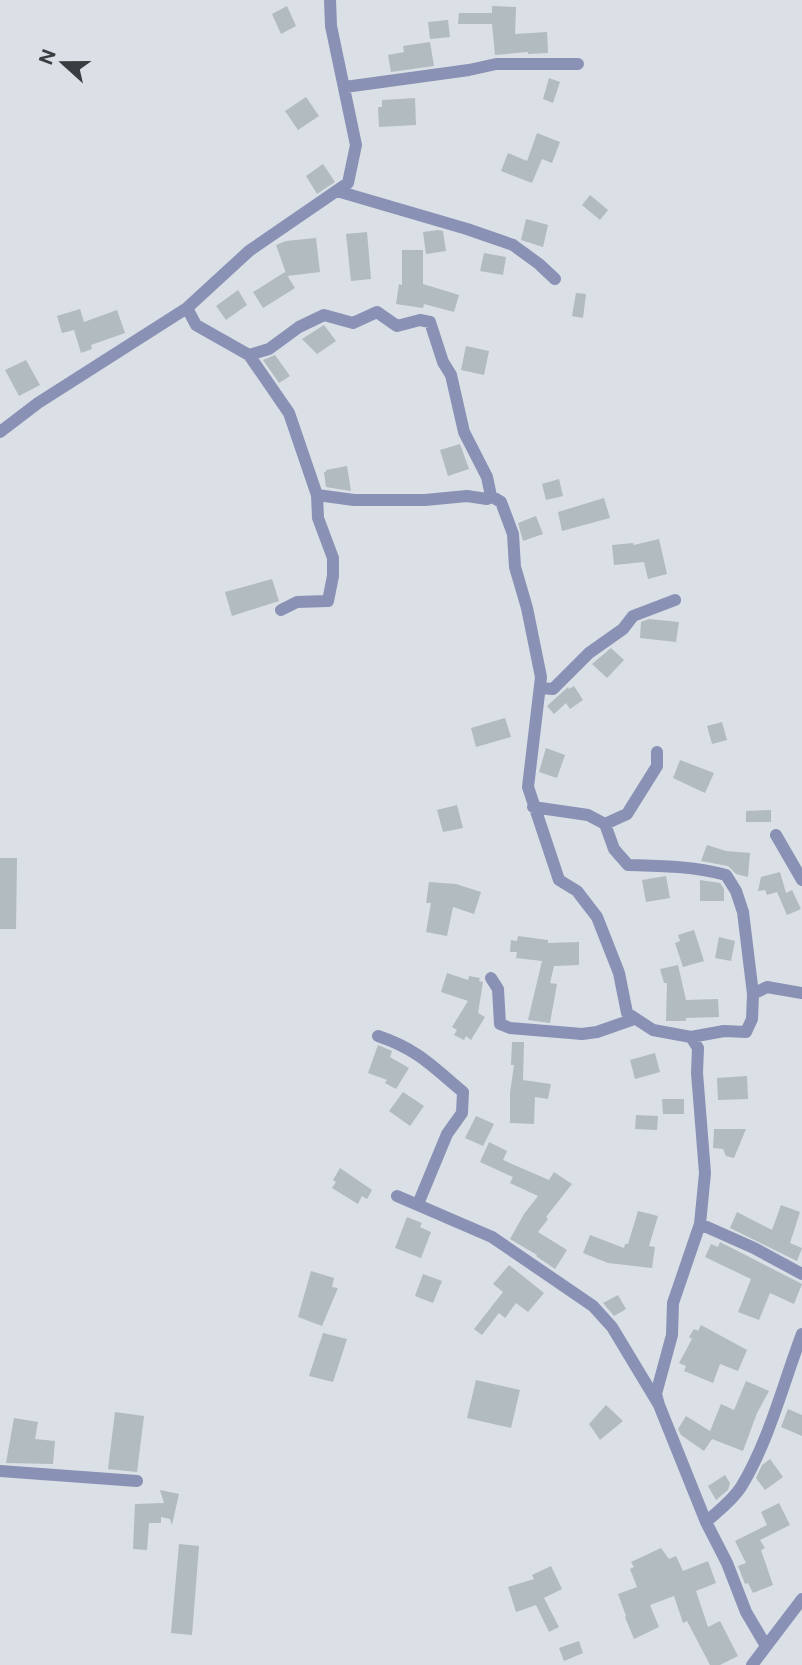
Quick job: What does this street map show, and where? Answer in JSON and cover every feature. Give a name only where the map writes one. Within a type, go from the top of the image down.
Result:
[{"type":"street","points":[[0,432],[38,403],[187,308],[250,251],[348,183],[356,145],[331,26],[330,0]]},
{"type":"street","points":[[345,87],[496,64],[578,64]]},
{"type":"street","points":[[337,191],[513,245],[555,279]]},
{"type":"street","points":[[187,308],[197,325],[249,355],[289,413],[317,495],[318,518],[333,558],[328,601],[296,602],[281,610]]},
{"type":"street","points":[[249,355],[269,349],[299,327],[324,315],[353,323],[377,312],[397,327],[420,320],[430,322],[443,362],[451,375],[464,432],[487,477],[491,496],[501,502],[506,510],[513,534],[515,567],[527,608],[541,688],[528,787],[533,807],[559,880],[577,891],[597,917],[620,973],[627,1013],[634,1019],[653,1030],[691,1037],[724,1031],[746,1031],[751,1019],[754,994],[743,912],[736,891],[726,875],[705,869],[628,865],[614,849],[605,824],[587,815],[533,807]]},
{"type":"street","points":[[317,495],[354,500],[425,500],[467,496],[487,499],[491,496]]},
{"type":"street","points":[[541,688],[553,689],[589,653],[623,629],[633,616],[675,600]]},
{"type":"street","points":[[605,824],[627,814],[657,766],[657,752]]},
{"type":"street","points":[[776,835],[802,880]]},
{"type":"street","points":[[491,978],[498,989],[500,1024],[510,1028],[590,1033],[634,1019]]},
{"type":"street","points":[[754,994],[766,987],[802,993]]},
{"type":"street","points":[[378,1036],[403,1044],[425,1058],[463,1092],[462,1113],[447,1134],[418,1204]]},
{"type":"street","points":[[691,1037],[698,1048],[697,1073],[705,1173],[700,1224],[673,1303],[671,1335],[656,1394],[668,1431],[706,1522],[727,1563],[746,1612],[766,1646]]},
{"type":"street","points":[[397,1196],[492,1237],[593,1306],[612,1327],[659,1405]]},
{"type":"street","points":[[700,1224],[754,1248],[802,1274]]},
{"type":"street","points":[[706,1522],[730,1501],[741,1487],[760,1448],[802,1334]]},
{"type":"street","points":[[0,1471],[137,1482]]},
{"type":"street","points":[[752,1665],[802,1599]]},
{"type":"building","points":[[287,6],[296,26],[281,34],[272,14]]},
{"type":"building","points":[[492,6],[516,7],[515,34],[547,32],[548,53],[495,55],[492,24],[458,24],[459,13],[492,13]]},
{"type":"building","points":[[448,20],[450,37],[430,39],[428,22]]},
{"type":"building","points":[[430,42],[434,66],[391,72],[388,55],[404,52],[403,46]]},
{"type":"building","points":[[549,78],[560,82],[553,103],[543,99]]},
{"type":"building","points":[[306,97],[319,116],[298,130],[285,111]]},
{"type":"building","points":[[415,98],[416,125],[379,127],[378,107],[382,107],[382,100]]},
{"type":"building","points":[[537,133],[560,142],[552,163],[542,159],[532,183],[501,171],[508,153],[527,161]]},
{"type":"building","points":[[323,164],[335,182],[317,194],[306,176]]},
{"type":"building","points":[[590,195],[608,210],[600,220],[582,205]]},
{"type":"building","points":[[526,219],[548,225],[543,247],[521,240]]},
{"type":"building","points":[[443,231],[446,251],[426,254],[423,232]]},
{"type":"building","points":[[367,232],[371,279],[351,281],[346,234]]},
{"type":"building","points":[[316,238],[320,272],[287,276],[276,245],[286,241]]},
{"type":"building","points":[[402,250],[423,250],[423,284],[459,295],[454,312],[424,304],[423,308],[396,304],[399,284],[402,285]]},
{"type":"building","points":[[484,253],[506,257],[503,275],[480,271]]},
{"type":"building","points":[[285,272],[295,288],[263,308],[253,292]]},
{"type":"building","points":[[238,290],[247,305],[226,320],[216,306]]},
{"type":"building","points":[[576,293],[586,294],[583,318],[572,316]]},
{"type":"building","points":[[80,309],[84,322],[117,310],[125,333],[91,345],[92,349],[81,353],[74,330],[62,333],[57,316]]},
{"type":"building","points":[[324,325],[336,341],[317,354],[302,339]]},
{"type":"building","points":[[466,346],[489,351],[484,375],[461,370]]},
{"type":"building","points":[[275,355],[290,376],[279,383],[263,360]]},
{"type":"building","points":[[26,360],[40,385],[19,396],[5,370]]},
{"type":"building","points":[[460,444],[469,469],[448,476],[440,450]]},
{"type":"building","points":[[347,466],[351,491],[326,487],[326,470]]},
{"type":"building","points":[[559,479],[563,496],[546,500],[542,484]]},
{"type":"building","points":[[604,498],[610,518],[562,531],[558,512]]},
{"type":"building","points":[[536,516],[543,534],[523,541],[518,523]]},
{"type":"building","points":[[659,539],[667,574],[648,579],[644,562],[614,565],[612,545],[634,545]]},
{"type":"building","points":[[272,579],[279,601],[232,616],[225,592]]},
{"type":"building","points":[[649,619],[679,622],[676,642],[640,638],[641,622]]},
{"type":"building","points":[[611,648],[624,660],[607,678],[592,664]]},
{"type":"building","points":[[574,686],[583,700],[570,709],[566,703],[554,714],[547,706],[568,687],[569,689]]},
{"type":"building","points":[[505,718],[511,737],[476,747],[471,728]]},
{"type":"building","points":[[722,722],[727,740],[712,744],[707,726]]},
{"type":"building","points":[[546,748],[565,755],[557,778],[539,772]]},
{"type":"building","points":[[680,760],[714,773],[705,793],[673,778]]},
{"type":"building","points":[[457,805],[463,828],[443,832],[437,810]]},
{"type":"building","points":[[771,810],[771,822],[746,822],[746,811]]},
{"type":"building","points":[[707,845],[726,851],[750,853],[748,877],[736,874],[728,866],[701,861]]},
{"type":"building","points":[[0,858],[17,858],[16,929],[0,929]]},
{"type":"building","points":[[780,872],[786,893],[792,890],[801,909],[787,915],[777,892],[767,895],[765,890],[758,891],[761,877]]},
{"type":"building","points":[[666,876],[670,898],[646,902],[642,880]]},
{"type":"building","points":[[700,880],[720,883],[724,889],[724,901],[700,901]]},
{"type":"building","points":[[429,882],[456,884],[481,892],[474,914],[453,907],[447,936],[426,932],[431,903],[426,903]]},
{"type":"building","points":[[694,930],[704,961],[683,967],[675,943],[680,941],[678,935]]},
{"type":"building","points":[[518,936],[548,940],[548,943],[579,942],[579,965],[554,966],[550,983],[557,984],[550,1023],[528,1020],[542,961],[516,958],[517,952],[510,952],[511,940],[517,941]]},
{"type":"building","points":[[719,937],[735,941],[731,961],[715,958]]},
{"type":"building","points":[[678,965],[686,1000],[718,999],[719,1017],[666,1021],[667,983],[664,983],[660,969]]},
{"type":"building","points":[[447,973],[468,980],[469,976],[480,978],[479,981],[483,982],[478,1013],[485,1017],[471,1040],[466,1036],[464,1040],[454,1035],[457,1030],[452,1027],[468,1001],[441,992]]},
{"type":"building","points":[[512,1042],[524,1042],[523,1080],[551,1084],[548,1099],[535,1097],[534,1124],[510,1123],[514,1065],[511,1065]]},
{"type":"building","points":[[378,1045],[392,1051],[390,1057],[409,1068],[396,1089],[385,1083],[387,1080],[368,1073]]},
{"type":"building","points":[[655,1053],[660,1072],[635,1079],[630,1060]]},
{"type":"building","points":[[747,1076],[748,1099],[718,1100],[717,1078]]},
{"type":"building","points":[[403,1092],[424,1106],[410,1126],[389,1111]]},
{"type":"building","points":[[662,1099],[684,1099],[684,1114],[663,1114]]},
{"type":"building","points":[[636,1115],[658,1116],[657,1130],[635,1129]]},
{"type":"building","points":[[476,1116],[494,1124],[483,1146],[465,1138]]},
{"type":"building","points":[[714,1129],[746,1129],[734,1158],[726,1156],[723,1149],[713,1148]]},
{"type":"building","points":[[489,1142],[507,1151],[503,1160],[549,1180],[554,1172],[572,1184],[546,1217],[548,1219],[538,1232],[567,1250],[555,1269],[510,1239],[538,1196],[510,1183],[513,1177],[480,1162]]},
{"type":"building","points":[[340,1168],[372,1190],[367,1199],[362,1196],[358,1204],[332,1188]]},
{"type":"building","points":[[781,1205],[800,1212],[790,1243],[802,1248],[797,1261],[730,1228],[737,1212],[772,1230]]},
{"type":"building","points":[[638,1211],[658,1216],[649,1246],[655,1247],[652,1268],[608,1263],[583,1253],[590,1235],[624,1248],[625,1244],[628,1244]]},
{"type":"building","points":[[407,1217],[422,1223],[420,1227],[431,1232],[421,1258],[395,1248]]},
{"type":"building","points":[[720,1242],[802,1284],[794,1304],[770,1293],[759,1320],[738,1312],[751,1279],[705,1257],[711,1244],[718,1247]]},
{"type":"building","points":[[509,1265],[544,1293],[528,1312],[516,1303],[505,1318],[499,1313],[482,1335],[474,1329],[503,1292],[493,1284]]},
{"type":"building","points":[[311,1271],[334,1278],[332,1287],[338,1288],[322,1326],[298,1317]]},
{"type":"building","points":[[423,1274],[442,1281],[433,1303],[415,1296]]},
{"type":"building","points":[[618,1295],[626,1309],[614,1316],[603,1303]]},
{"type":"building","points":[[701,1325],[747,1350],[738,1371],[720,1364],[713,1383],[684,1371],[686,1366],[679,1363],[692,1339],[689,1337],[694,1329],[698,1331]]},
{"type":"building","points":[[323,1333],[347,1339],[333,1382],[309,1376]]},
{"type":"building","points":[[476,1380],[520,1390],[511,1428],[467,1418]]},
{"type":"building","points":[[746,1381],[769,1391],[757,1413],[743,1451],[712,1439],[704,1451],[681,1435],[678,1429],[686,1416],[710,1431],[721,1404],[734,1410]]},
{"type":"building","points":[[606,1405],[623,1421],[600,1440],[589,1424]]},
{"type":"building","points":[[788,1409],[802,1415],[802,1436],[781,1427]]},
{"type":"building","points":[[115,1412],[144,1416],[137,1472],[108,1469]]},
{"type":"building","points":[[14,1418],[38,1422],[35,1439],[55,1441],[53,1464],[6,1463]]},
{"type":"building","points":[[770,1459],[783,1477],[765,1490],[756,1478],[762,1465]]},
{"type":"building","points":[[725,1475],[730,1483],[728,1490],[716,1500],[708,1486]]},
{"type":"building","points":[[160,1490],[179,1494],[172,1525],[170,1519],[161,1517],[161,1523],[149,1523],[147,1550],[133,1549],[135,1504],[164,1503]]},
{"type":"building","points":[[779,1503],[790,1525],[760,1540],[765,1548],[761,1550],[773,1585],[753,1593],[748,1583],[745,1584],[738,1566],[746,1563],[735,1541],[767,1525],[761,1512]]},
{"type":"building","points":[[179,1544],[199,1546],[192,1635],[171,1633]]},
{"type":"building","points":[[661,1548],[669,1559],[676,1556],[683,1571],[708,1561],[716,1583],[696,1591],[708,1627],[720,1621],[738,1656],[720,1665],[710,1665],[687,1621],[683,1623],[674,1596],[650,1605],[659,1627],[634,1639],[618,1594],[637,1587],[630,1569],[634,1567],[631,1562]]},
{"type":"building","points":[[551,1566],[562,1589],[544,1598],[559,1627],[549,1632],[536,1605],[516,1612],[508,1587],[534,1579],[532,1575]]},
{"type":"building","points":[[579,1641],[583,1653],[564,1661],[559,1648]]}]
